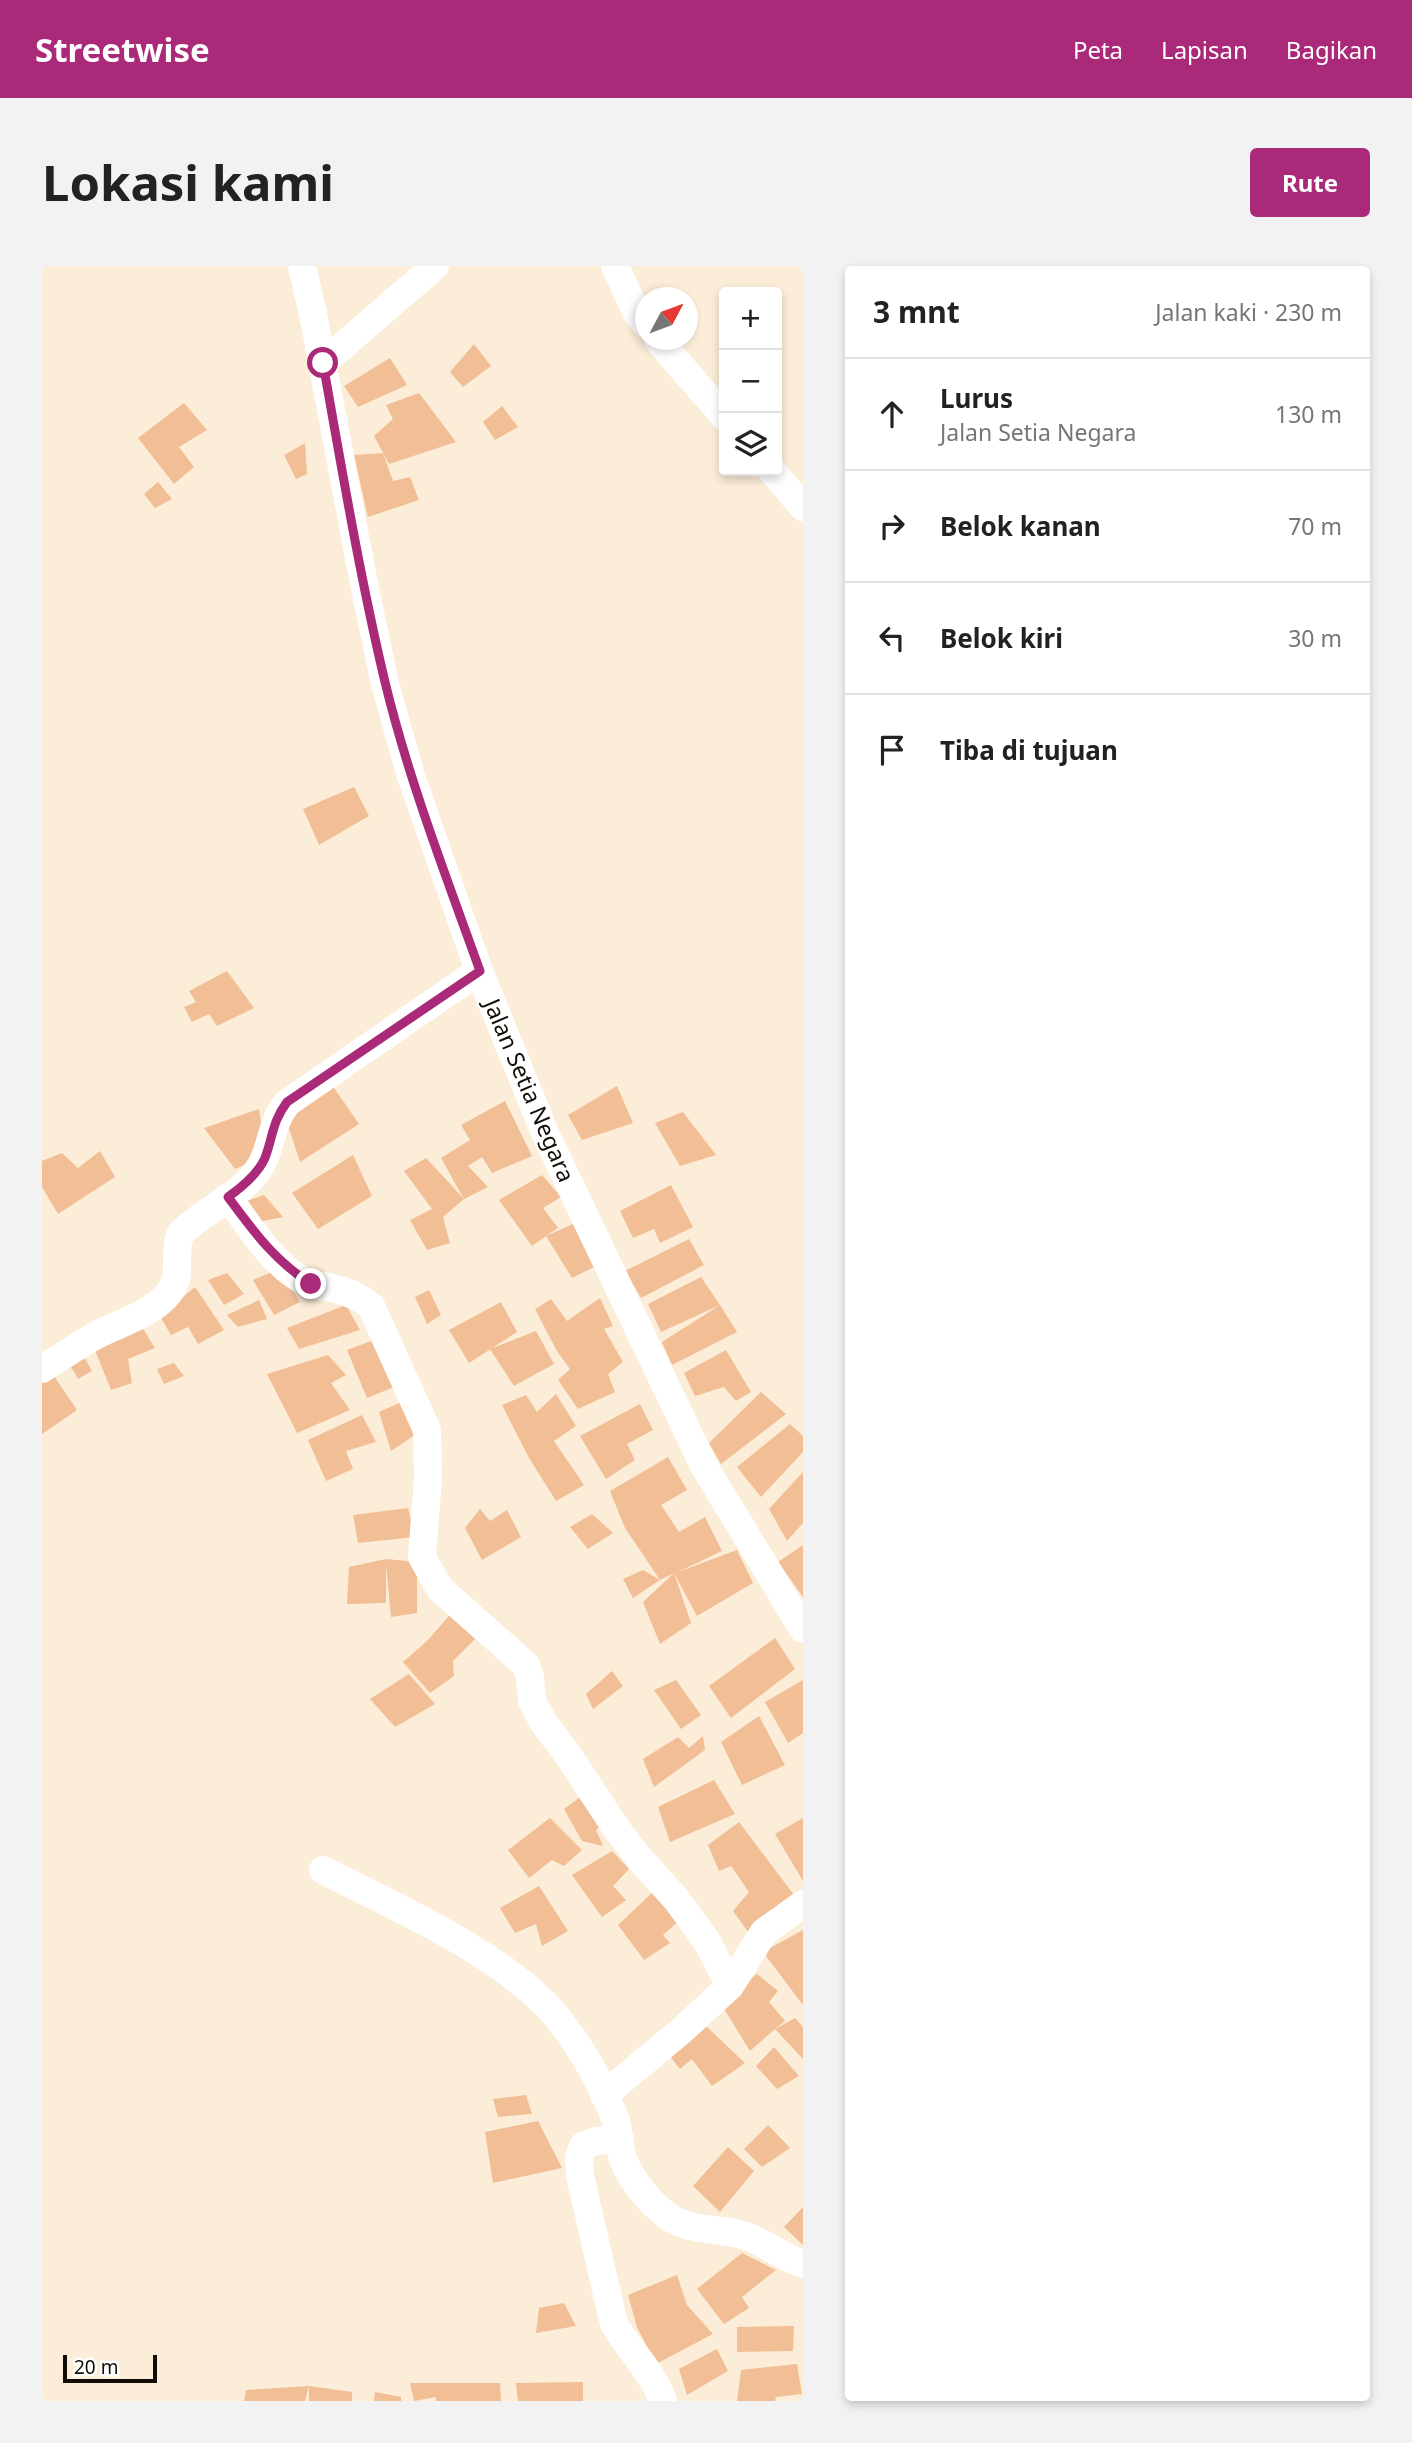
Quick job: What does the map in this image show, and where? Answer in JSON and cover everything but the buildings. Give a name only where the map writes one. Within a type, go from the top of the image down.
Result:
[{"type":"street","name":"Jalan Setia Negara","points":[[302,266],[385,684],[410,773],[480,971],[545,1133],[704,1466],[803,1629]]},
{"type":"street","points":[[323,363],[435,266]]},
{"type":"street","points":[[615,266],[635,310]]},
{"type":"street","points":[[667,350],[721,413]]},
{"type":"street","points":[[776,476],[803,507]]},
{"type":"street","points":[[42,1369],[94,1337],[144,1312],[169,1294],[176,1282],[176,1243],[181,1233],[259,1169],[266,1156],[277,1116],[287,1102],[480,971]]},
{"type":"street","points":[[228,1197],[267,1249],[289,1270],[311,1284],[347,1293],[363,1299],[371,1306],[427,1430],[428,1478],[422,1557],[440,1589],[526,1665],[532,1701],[544,1723],[618,1831],[676,1899],[706,1940],[730,1986]]},
{"type":"street","points":[[323,1870],[467,1947],[515,1978],[537,1996],[563,2024],[588,2064],[615,2119],[622,2158],[635,2182],[652,2202],[671,2218],[695,2229],[746,2236],[803,2264]]},
{"type":"street","points":[[604,2095],[730,1986],[764,1932],[803,1904]]},
{"type":"street","points":[[620,2138],[596,2141],[583,2146],[579,2157],[580,2176],[614,2324],[649,2373],[663,2401]]},
{"type":"route","points":[[311,1284],[289,1270],[267,1249],[228,1197],[259,1169],[266,1156],[277,1116],[287,1102],[480,971],[410,773],[385,684],[323,363]]}]
